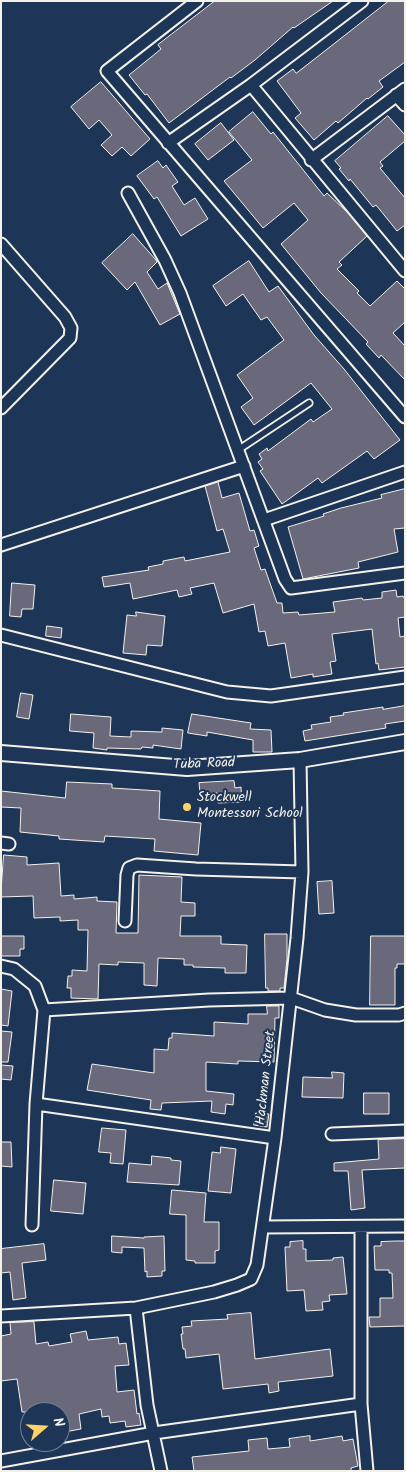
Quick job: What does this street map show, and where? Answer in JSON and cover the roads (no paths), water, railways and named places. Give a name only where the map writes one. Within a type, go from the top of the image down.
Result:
[{"type":"street","points":[[197,1],[107,72],[405,417]]},
{"type":"street","points":[[168,142],[251,86],[362,1]]},
{"type":"street","points":[[251,86],[405,271]]},
{"type":"street","points":[[311,160],[400,92],[405,105]]},
{"type":"street","points":[[128,193],[165,260],[180,292],[291,588],[405,572]]},
{"type":"street","points":[[1,244],[65,317],[71,328],[70,338],[1,408]]},
{"type":"street","points":[[1,545],[244,466]]},
{"type":"street","points":[[264,520],[405,472]]},
{"type":"street","points":[[1,634],[227,692],[271,696],[405,677]]},
{"type":"street","name":"Tuba Road","points":[[1,753],[187,768],[300,760],[405,742]]},
{"type":"street","name":"Hackman Street","points":[[1,1316],[136,1308],[214,1292],[251,1279],[257,1265],[276,1138],[291,998],[302,872],[300,760]]},
{"type":"street","points":[[125,921],[127,875],[129,868],[137,865],[302,872]]},
{"type":"street","points":[[1,966],[14,969],[35,986],[44,1010],[36,1104],[32,1225]]},
{"type":"street","points":[[44,1010],[209,1000],[291,998],[325,1010],[356,1015],[399,1015],[405,1013]]},
{"type":"street","points":[[36,1104],[276,1138]]},
{"type":"street","points":[[332,1134],[405,1131]]},
{"type":"street","points":[[263,1227],[361,1228],[405,1226]]},
{"type":"street","points":[[361,1228],[361,1404],[367,1471]]},
{"type":"street","points":[[136,1308],[147,1405],[161,1471]]},
{"type":"street","points":[[1,1462],[154,1433],[361,1404]]},
{"type":"lane","points":[[238,450],[309,403]]},
{"type":"place","name":"Stockwell Montessori School","points":[[187,807]]}]
